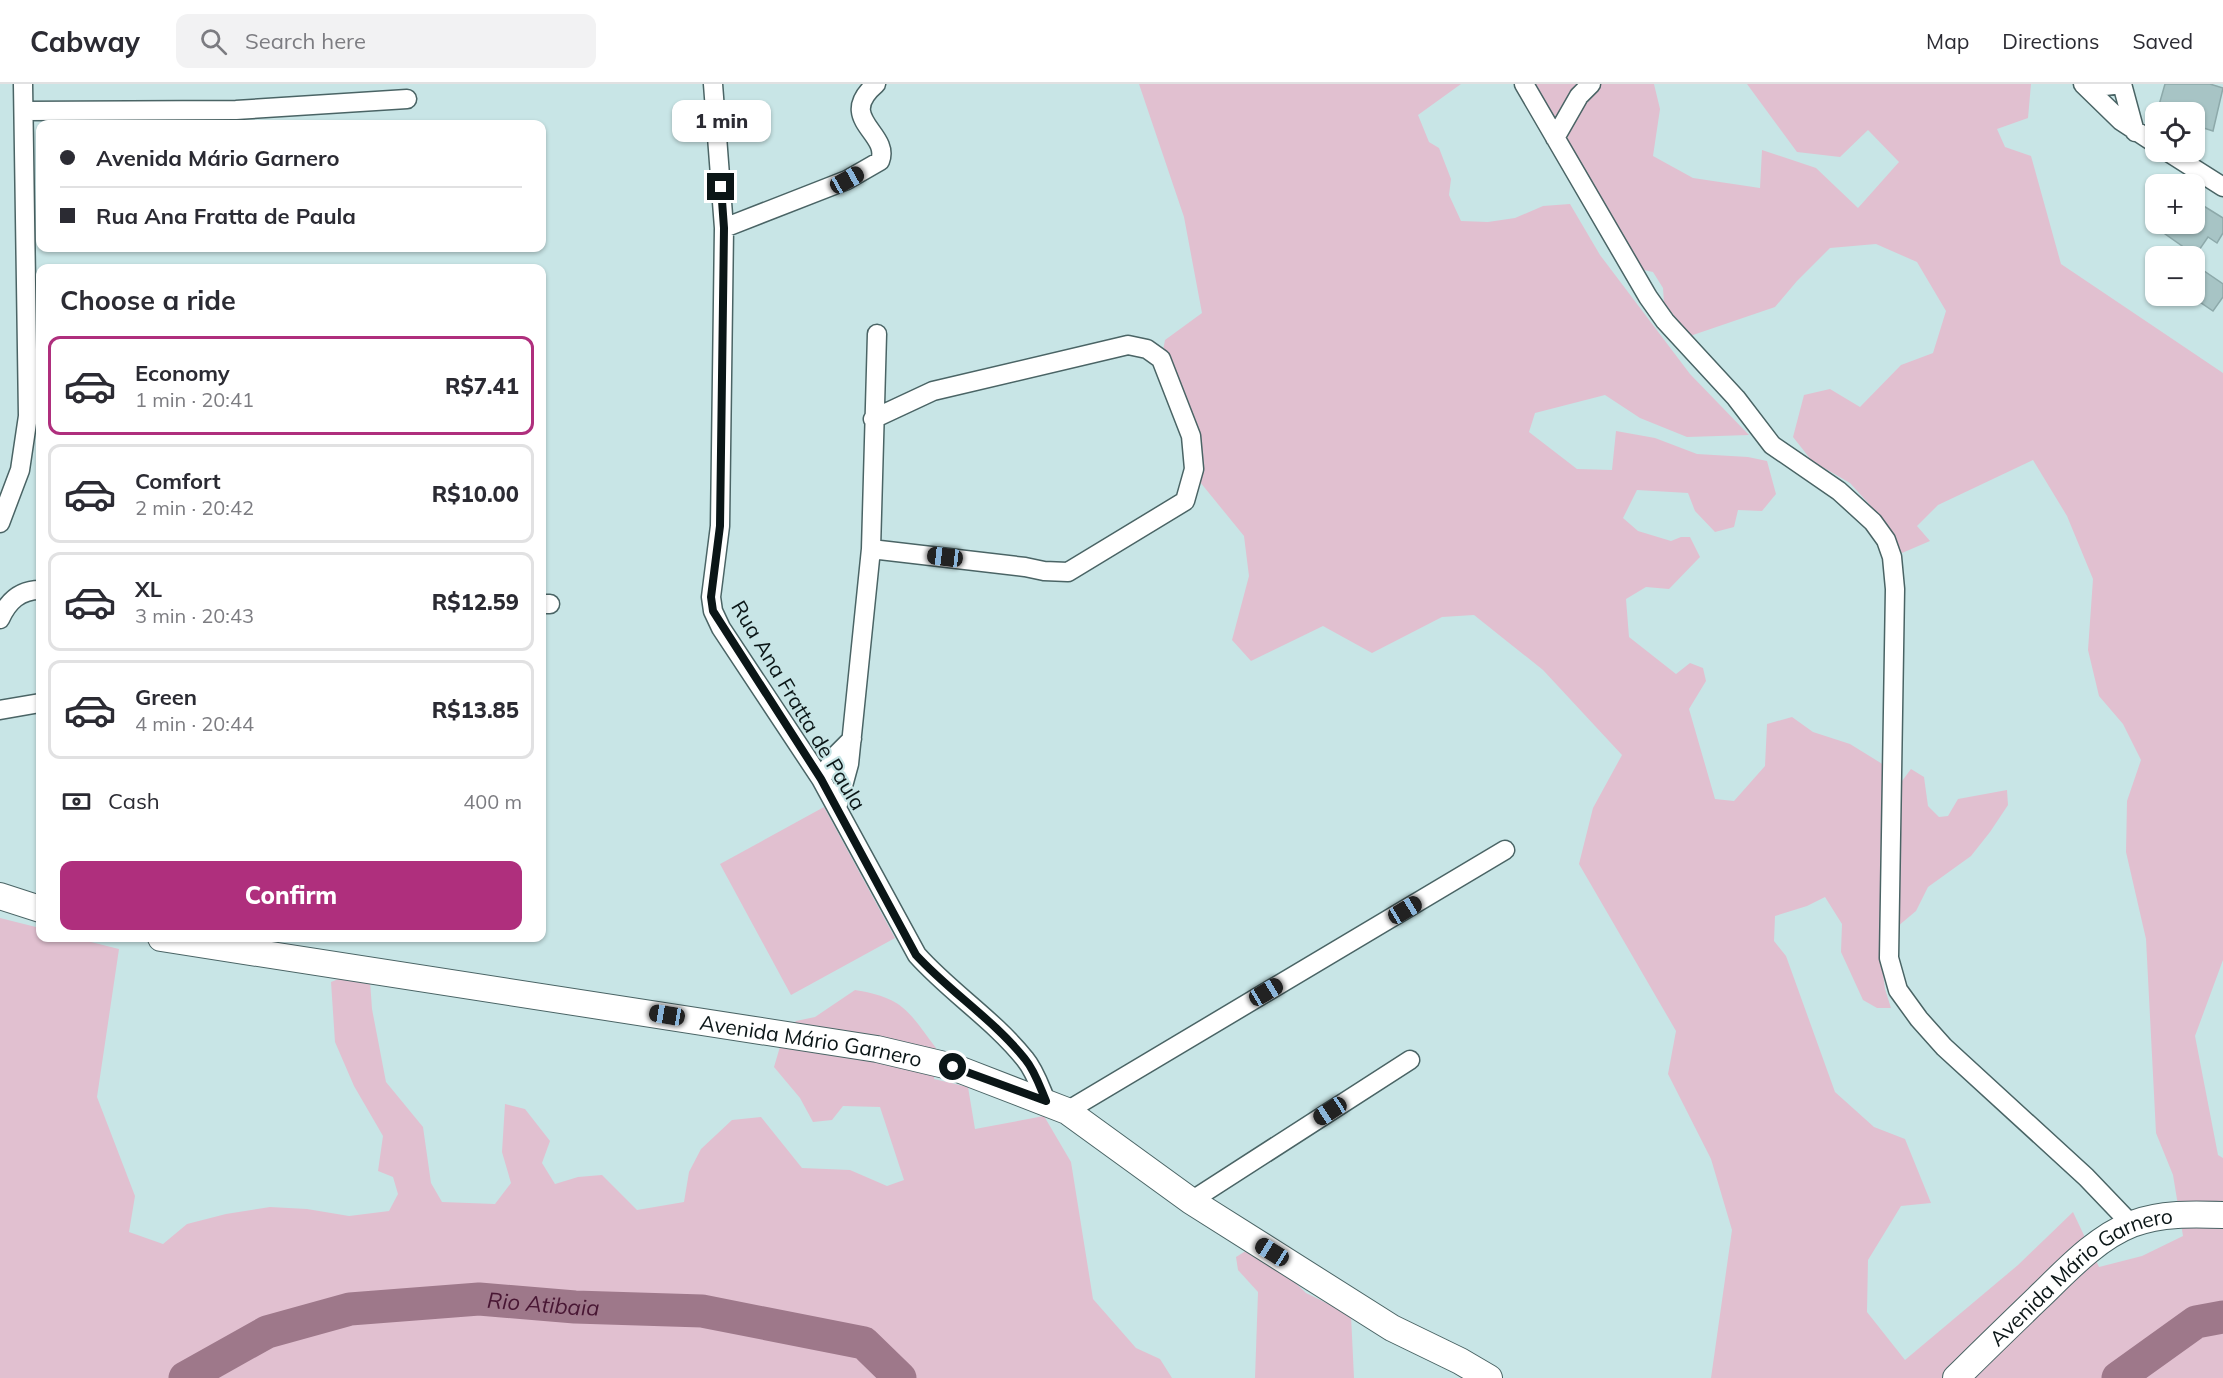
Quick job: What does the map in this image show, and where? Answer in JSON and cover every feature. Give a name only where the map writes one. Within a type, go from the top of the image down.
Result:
[{"type":"main road","points":[[0,896],[36,908]]},
{"type":"main road","name":"Avenida Mário Garnero","points":[[187,942],[877,1049],[953,1067],[1056,1106],[1191,1201],[1392,1328],[1460,1361],[1489,1378]]},
{"type":"main road","name":"Avenida Mário Garnero","points":[[1956,1378],[2067,1270],[2103,1240],[2131,1224],[2154,1217],[2180,1214],[2223,1215]]},
{"type":"street","points":[[0,523],[20,470],[28,416],[23,84]]},
{"type":"street","name":"Rua Ana Fratta de Paula","points":[[713,84],[724,228],[720,526],[711,597],[713,611],[821,779],[916,955],[935,976],[1003,1036],[1026,1060],[1056,1106]]},
{"type":"street","points":[[724,228],[847,180],[880,161],[881,149],[862,115],[861,103],[865,93],[876,84]]},
{"type":"street","points":[[1524,84],[1648,297],[1665,321],[1736,398],[1772,445],[1839,491],[1873,522],[1886,540],[1892,557],[1895,589],[1889,958],[1898,990],[1944,1047],[2086,1177],[2131,1224]]},
{"type":"street","points":[[1556,138],[1579,96],[1591,84]]},
{"type":"street","points":[[2085,86],[2122,84],[2135,132]]},
{"type":"street","points":[[2085,86],[2106,109],[2145,138]]},
{"type":"street","points":[[24,111],[236,110],[407,99]]},
{"type":"street","points":[[2184,162],[2223,186]]},
{"type":"street","points":[[837,808],[847,772],[852,739],[871,549],[877,334]]},
{"type":"street","points":[[871,549],[1051,572],[1068,572],[1185,501],[1194,469],[1191,436],[1161,359],[1147,349],[1128,345],[933,391],[873,419]]},
{"type":"street","points":[[0,619],[14,598],[29,590],[36,590]]},
{"type":"street","points":[[0,710],[36,704]]},
{"type":"street","points":[[821,779],[836,755],[852,739]]},
{"type":"street","points":[[1056,1106],[1505,850]]},
{"type":"street","points":[[1191,1201],[1410,1060]]},
{"type":"shaded area","points":[[1139,84],[1461,84],[1418,115],[1429,142],[1439,148],[1451,179],[1449,195],[1461,221],[1488,222],[1515,218],[1543,206],[1570,204],[1600,255],[1690,374],[1749,435],[1687,437],[1640,418],[1605,395],[1535,413],[1529,432],[1577,469],[1612,470],[1616,431],[1655,438],[1697,454],[1748,457],[1767,461],[1776,494],[1762,511],[1738,510],[1734,527],[1715,532],[1695,511],[1688,493],[1637,490],[1623,518],[1638,531],[1671,541],[1681,537],[1690,537],[1700,557],[1669,589],[1646,587],[1626,599],[1629,637],[1676,674],[1690,663],[1703,668],[1706,681],[1689,709],[1715,799],[1734,801],[1765,766],[1767,724],[1792,717],[1813,732],[1850,744],[1884,765],[1899,785],[1911,769],[1924,777],[1928,806],[1939,817],[1948,816],[1958,799],[2007,790],[2008,805],[1971,856],[1928,887],[1916,911],[1879,942],[1885,989],[1891,1008],[1877,1008],[1863,1000],[1841,952],[1842,924],[1825,897],[1807,906],[1775,916],[1774,941],[1786,956],[1835,1092],[1874,1127],[1905,1139],[1931,1203],[1901,1206],[1868,1260],[1867,1312],[1905,1360],[2018,1265],[2073,1212],[2099,1267],[2142,1256],[2183,1236],[2173,1175],[2156,1133],[2146,939],[2126,852],[2127,801],[2141,760],[2123,724],[2099,696],[2088,650],[2093,579],[2067,516],[2033,460],[1938,505],[1917,526],[1930,541],[1902,553],[1878,514],[1850,483],[1812,461],[1793,437],[1804,395],[1830,389],[1860,407],[1901,365],[1933,353],[1946,311],[1917,262],[1876,244],[1830,248],[1775,307],[1690,336],[1664,303],[1663,288],[1653,272],[1639,269],[1530,84],[1654,84],[1660,109],[1653,156],[1693,178],[1760,188],[1762,150],[1816,168],[1858,208],[1899,162],[1868,130],[1840,157],[1797,152],[1747,84],[2031,84],[2028,118],[1997,129],[2005,147],[2031,156],[2061,264],[2223,373],[2223,960],[2195,1036],[2218,1155],[2223,1158],[2223,1378],[1711,1378],[1732,1230],[1711,1159],[1668,1074],[1676,1031],[1579,864],[1593,808],[1622,755],[1543,670],[1474,615],[1442,617],[1372,653],[1323,626],[1251,661],[1232,640],[1249,576],[1244,536],[1200,482],[1159,370],[1165,340],[1202,313],[1184,217]]},
{"type":"shaded area","points":[[824,807],[895,938],[791,995],[720,864]]},
{"type":"shaded area","points":[[0,918],[36,927],[36,942],[91,942],[119,949],[97,1097],[135,1196],[129,1232],[163,1244],[187,1224],[226,1214],[270,1207],[307,1209],[349,1216],[389,1211],[398,1194],[393,1177],[378,1171],[383,1136],[354,1086],[335,1042],[331,982],[346,976],[370,981],[372,1009],[386,1082],[423,1127],[431,1183],[442,1202],[495,1204],[511,1183],[502,1152],[505,1104],[525,1109],[550,1141],[542,1163],[555,1184],[578,1177],[602,1175],[637,1210],[684,1202],[689,1172],[701,1149],[732,1120],[761,1117],[802,1168],[850,1170],[887,1186],[904,1180],[880,1107],[843,1106],[832,1120],[813,1122],[800,1098],[774,1067],[782,1040],[796,1021],[815,1017],[855,990],[884,997],[895,1002],[911,1015],[936,1048],[934,1079],[968,1087],[975,1129],[1044,1116],[1071,1162],[1093,1299],[1136,1348],[1160,1359],[1172,1378],[0,1378]]},
{"type":"shaded area","points":[[1252,1247],[1282,1270],[1306,1293],[1351,1315],[1354,1378],[1255,1378],[1258,1292],[1238,1270],[1236,1257]]},
{"type":"building","points":[[2165,84],[2210,84],[2223,88],[2213,131],[2205,128],[2205,102],[2160,102]]},
{"type":"building","points":[[2205,207],[2223,218],[2223,233],[2217,243],[2208,237],[2202,246],[2182,246],[2165,234],[2205,234]]},
{"type":"building","points":[[2205,272],[2223,284],[2223,297],[2213,311],[2205,306]]},
{"type":"waterway","name":"Rio Atibaia","points":[[185,1378],[267,1332],[350,1309],[479,1299],[575,1307],[702,1311],[864,1343],[900,1378]]},
{"type":"waterway","name":"Rio Atibaia","points":[[2118,1378],[2196,1322],[2223,1317]]},
{"type":"route","points":[[721,187],[724,228],[720,526],[711,597],[713,611],[821,779],[916,955],[935,976],[1003,1036],[1026,1060],[1046,1101],[953,1067]]}]
